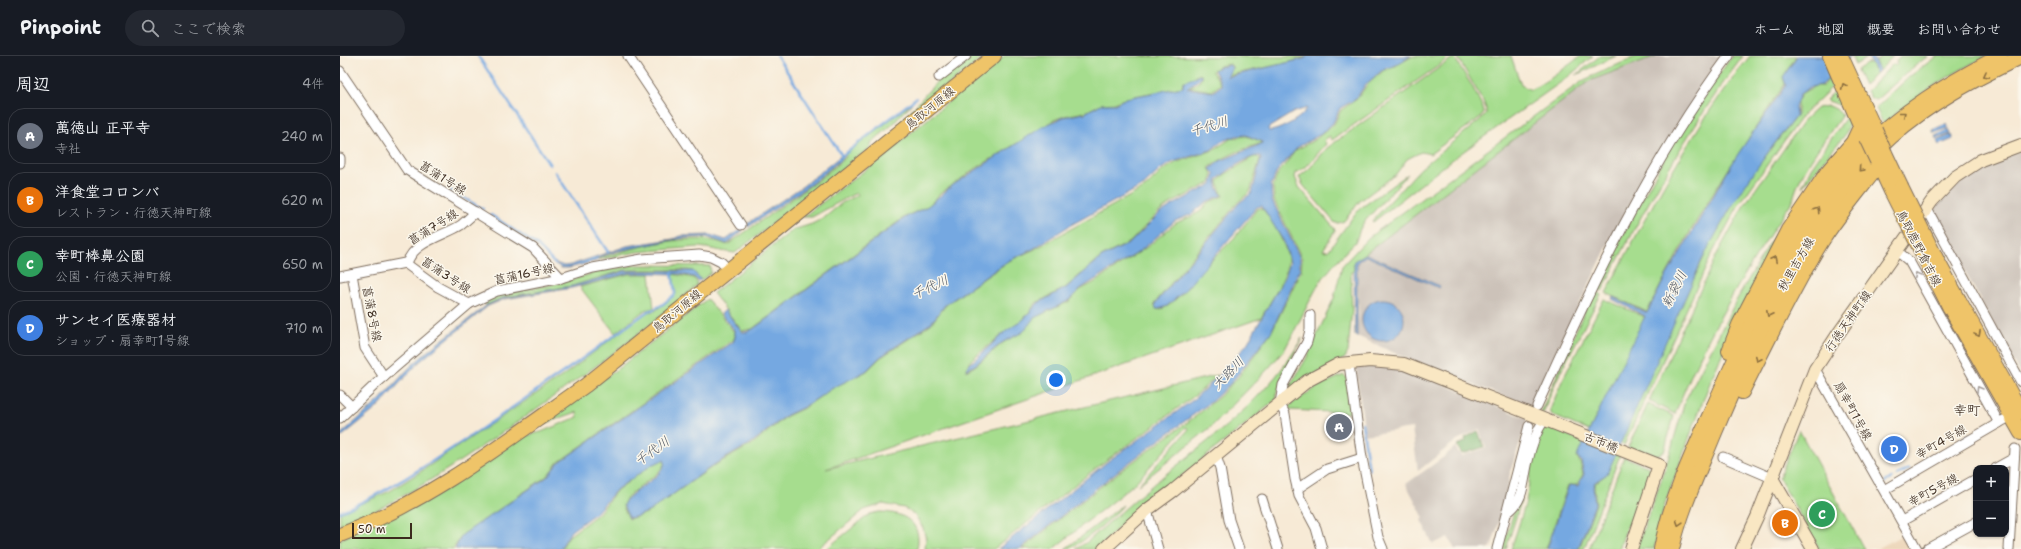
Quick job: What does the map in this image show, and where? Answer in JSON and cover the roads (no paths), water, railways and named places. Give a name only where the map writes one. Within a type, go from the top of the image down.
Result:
[{"type":"main road","name":"鳥取河原線","points":[[340,535],[383,517],[415,500],[517,434],[607,369],[728,269],[994,56]]},
{"type":"main road","name":"鳥取鹿野倉吉線","points":[[1830,56],[1867,125]]},
{"type":"main road","name":"鳥取鹿野倉吉線","points":[[1841,56],[1880,160],[1937,260],[1954,303],[2018,412],[2021,433]]},
{"type":"main road","name":"秋里吉方線","points":[[1661,549],[1667,521],[1683,475],[1760,306],[1798,238],[1834,184],[1859,154],[1906,112],[1948,83],[2000,56]]},
{"type":"main road","name":"秋里吉方線","points":[[1672,549],[1686,502],[1730,396],[1767,317],[1810,239],[1841,194],[1863,167],[1890,138],[1913,120],[1953,93],[2021,57]]},
{"type":"main road","points":[[1683,475],[1695,429],[1740,325],[1788,230],[1828,171],[1867,125]]},
{"type":"main road","points":[[1686,502],[1796,284],[1839,217],[1880,160]]},
{"type":"street","points":[[628,56],[740,225]]},
{"type":"street","points":[[939,77],[966,56]]},
{"type":"street","points":[[1537,406],[1586,297],[1636,202],[1692,107],[1730,56]]},
{"type":"street","name":"菖蒲1号線","points":[[340,71],[407,170],[533,248],[561,278]]},
{"type":"street","name":"行徳天神町線","points":[[1742,549],[1815,369],[1927,209],[1955,177],[1981,160],[2021,145]]},
{"type":"street","points":[[340,158],[340,163]]},
{"type":"street","points":[[1927,209],[2021,382]]},
{"type":"street","name":"菖蒲7号線","points":[[408,264],[411,254],[418,248],[461,224],[476,212]]},
{"type":"street","points":[[1897,251],[1909,261],[1998,423]]},
{"type":"street","name":"菖蒲16号線","points":[[340,418],[384,377],[469,304],[497,291],[561,278],[593,268],[642,259],[699,255],[710,257],[721,262],[728,269]]},
{"type":"street","name":"菖蒲3号線","points":[[340,276],[408,264],[438,287],[469,304]]},
{"type":"street","name":"菖蒲8号線","points":[[352,274],[365,348],[384,377]]},
{"type":"street","points":[[1310,314],[1310,330],[1307,342],[1283,385],[1280,404],[1285,414],[1299,496],[1316,528],[1322,549]]},
{"type":"street","name":"古市橋","points":[[1104,549],[1147,510],[1307,382],[1340,364],[1370,361],[1404,364],[1659,465],[1632,549]]},
{"type":"street","points":[[1349,364],[1362,458],[1378,537],[1383,549]]},
{"type":"street","name":"扇幸町1号線","points":[[1815,369],[1917,549]]},
{"type":"street","points":[[340,395],[352,407]]},
{"type":"street","name":"幸町4号線","points":[[1884,490],[2018,412]]},
{"type":"street","points":[[1508,512],[1513,508],[1523,491],[1528,461],[1538,429],[1548,421]]},
{"type":"street","points":[[1497,549],[1508,512],[1529,426]]},
{"type":"street","points":[[2000,465],[2014,453],[2009,496]]},
{"type":"street","points":[[1216,456],[1220,468],[1229,520],[1239,549]]},
{"type":"street","points":[[1723,457],[1772,478],[1813,549]]},
{"type":"street","points":[[1297,489],[1327,469],[1362,458]]},
{"type":"street","name":"幸町5号線","points":[[1902,521],[1973,481]]},
{"type":"street","points":[[1262,499],[1278,549]]},
{"type":"street","points":[[1147,510],[1158,549]]},
{"type":"street","points":[[1928,549],[1973,524]]},
{"type":"street","points":[[2009,537],[2009,549]]},
{"type":"water","points":[[1306,56],[1411,56],[1392,67],[1385,68],[1365,85],[1356,99],[1340,108],[1333,123],[1321,134],[1298,147],[1277,171],[1271,186],[1272,200],[1300,258],[1300,269],[1271,332],[1231,383],[1212,401],[1119,470],[1020,549],[998,549],[1107,462],[1193,400],[1222,373],[1247,344],[1285,277],[1290,262],[1284,242],[1262,206],[1257,207],[1184,291],[1167,306],[1156,309],[1155,304],[1239,203],[1252,193],[1261,158],[1260,156],[1255,156],[1244,161],[1217,180],[1217,187],[1222,195],[1206,202],[1192,214],[1175,221],[1139,252],[1080,289],[1070,300],[1034,318],[1023,332],[1003,342],[975,365],[966,370],[969,365],[1005,332],[1023,320],[1038,303],[1066,288],[1102,257],[1130,243],[1159,214],[1212,184],[1215,174],[1210,169],[1220,161],[1263,142],[1246,135],[1236,136],[1222,141],[1211,150],[1173,162],[1161,169],[1144,185],[1069,226],[1033,249],[1008,261],[945,305],[931,323],[880,357],[866,371],[833,388],[804,407],[787,415],[750,444],[715,464],[650,511],[629,518],[623,505],[627,499],[658,474],[665,462],[664,460],[653,464],[617,489],[597,512],[571,531],[560,549],[455,549],[462,535],[547,477],[558,463],[733,342],[735,338],[734,331],[721,314],[725,310],[742,332],[747,332],[753,329],[906,217],[928,206],[953,185],[1044,126],[1064,117],[1085,113],[1101,104],[1115,104],[1126,98],[1183,87],[1183,82],[1200,75],[1202,77],[1187,88],[1213,92],[1222,85],[1214,70],[1219,67],[1230,65],[1232,68],[1227,77],[1306,58]],"holes":[[[1307,108],[1305,112],[1291,123],[1279,129],[1269,131],[1268,128],[1294,112]]]},
{"type":"water","name":"新袋川","points":[[1797,56],[1851,56],[1822,85],[1810,87],[1800,94],[1795,107],[1796,116],[1745,185],[1712,240],[1607,474],[1595,482],[1593,487],[1595,504],[1578,549],[1547,549],[1569,485],[1578,486],[1584,474],[1581,461],[1577,456],[1645,316],[1612,299],[1613,297],[1647,313],[1664,280],[1738,154],[1786,85],[1783,77]]},
{"type":"water","points":[[1868,56],[1872,56],[1879,71],[1876,74]]},
{"type":"water","points":[[1946,124],[1948,128],[1934,133],[1932,130]]},
{"type":"water","points":[[1948,130],[1950,134],[1936,139],[1935,136]]},
{"type":"water","points":[[1951,135],[1953,139],[1939,145],[1937,141]]},
{"type":"water","points":[[843,154],[844,157],[811,184],[748,227],[747,224],[803,186]]},
{"type":"water","points":[[741,229],[743,230],[727,244],[707,237],[683,238],[617,251],[599,257],[596,261],[569,268],[561,268],[553,262],[564,266],[571,265],[627,246],[673,239],[681,236],[710,235],[726,240]]},
{"type":"water","points":[[1366,254],[1440,286],[1439,288],[1366,256],[1357,262],[1357,337],[1355,336],[1354,261]]},
{"type":"water","points":[[625,271],[693,271],[701,280],[698,281],[694,277],[680,274],[629,273],[572,288],[505,299],[488,306],[419,362],[377,408],[340,438],[340,435],[379,401],[411,366],[487,305],[504,298],[573,286]]},
{"type":"water","points":[[1379,299],[1387,299],[1395,302],[1401,308],[1404,320],[1401,332],[1395,338],[1387,341],[1379,341],[1371,338],[1365,332],[1362,324],[1362,316],[1365,308],[1371,302]]},
{"type":"waterway","points":[[478,56],[550,165]]},
{"type":"waterway","points":[[777,56],[842,156]]},
{"type":"waterway","points":[[841,157],[916,98]]},
{"type":"waterway","points":[[555,172],[608,252]]},
{"type":"waterway","points":[[450,190],[483,209]]},
{"type":"waterway","points":[[491,215],[538,246],[555,264]]},
{"type":"waterway","points":[[340,512],[392,486],[425,466],[518,404],[648,311],[663,304],[675,294],[672,272]]},
{"type":"waterway","points":[[1362,423],[1369,470]]},
{"type":"waterway","points":[[1959,441],[1969,435]]},
{"type":"waterway","points":[[1924,460],[1931,456]]},
{"type":"waterway","points":[[1897,475],[1909,469]]},
{"type":"waterway","points":[[1885,482],[1892,478]]},
{"type":"place","name":"萬徳山 正平寺","points":[[1339,427]]},
{"type":"place","name":"サンセイ医療器材","points":[[1894,449]]},
{"type":"place","name":"幸町棒鼻公園","points":[[1822,514]]},
{"type":"place","name":"洋食堂コロンバ","points":[[1785,523]]},
{"type":"district","name":"幸町","points":[[1967,410]]},
{"type":"water label","name":"千代川","points":[[1209,126]]},
{"type":"water label","name":"千代川","points":[[930,287]]},
{"type":"water label","name":"大路川","points":[[1228,373]]},
{"type":"water label","name":"千代川","points":[[652,451]]}]
